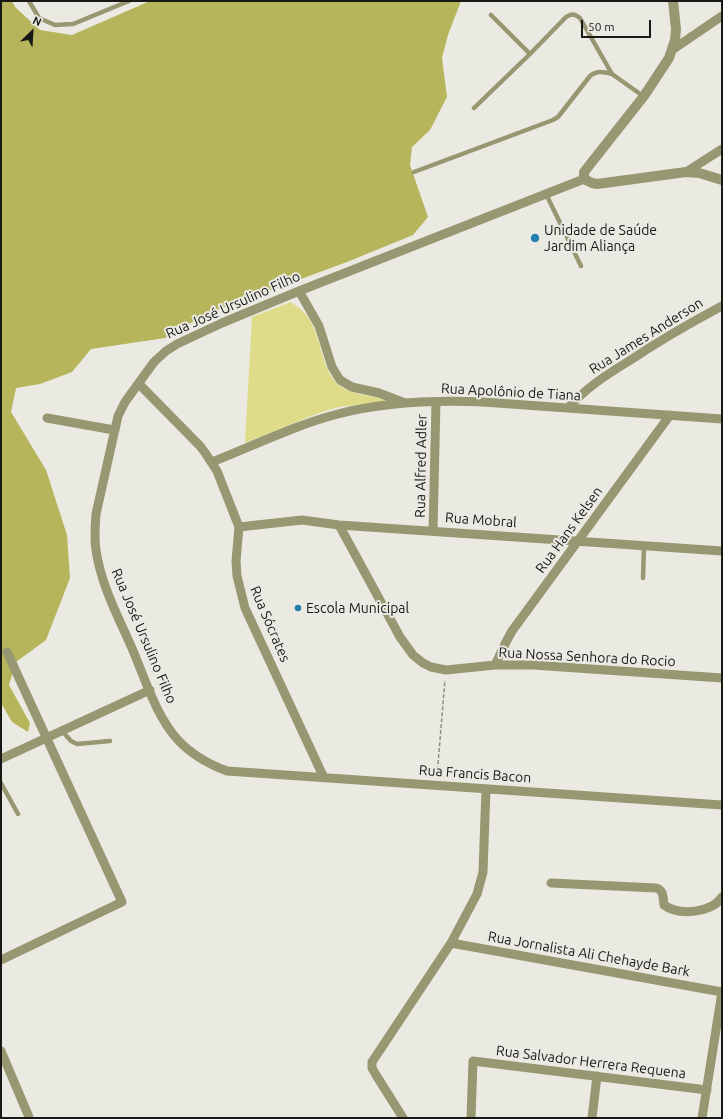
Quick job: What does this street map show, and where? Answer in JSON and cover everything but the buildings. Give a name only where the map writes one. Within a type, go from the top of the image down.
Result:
[{"type":"street","points":[[673,1],[676,29],[672,50],[665,66],[644,96],[584,172],[584,179],[597,184],[686,172],[699,173],[722,180]]},
{"type":"street","points":[[672,50],[722,16]]},
{"type":"street","points":[[686,172],[722,149]]},
{"type":"street","name":"Rua José Ursulino Filho","points":[[227,771],[199,758],[178,739],[163,718],[110,598],[100,567],[96,551],[94,526],[114,430],[121,408],[159,356],[177,344],[222,323],[299,291],[584,179]]},
{"type":"street","points":[[299,291],[318,326],[332,367],[340,380],[352,387],[388,396],[407,403]]},
{"type":"street","name":"Rua James Anderson","points":[[568,408],[580,394],[642,352],[722,306]]},
{"type":"street","name":"Rua Sócrates","points":[[139,384],[200,446],[212,462],[239,527],[236,561],[237,576],[246,608],[324,778]]},
{"type":"street","name":"Rua Alfred Adler","points":[[433,531],[436,402]]},
{"type":"street","name":"Rua Apolônio de Tiana","points":[[212,462],[298,427],[337,414],[358,409],[407,403],[483,402],[722,419]]},
{"type":"street","name":"Rua Hans Kelsen","points":[[495,666],[512,631],[670,415]]},
{"type":"street","points":[[46,418],[114,430]]},
{"type":"street","name":"Rua Mobral","points":[[239,527],[302,520],[339,525],[722,551]]},
{"type":"street","name":"Rua Nossa Senhora do Rocio","points":[[339,525],[405,646],[423,663],[431,667],[446,670],[533,665],[722,678]]},
{"type":"street","points":[[1,960],[122,902],[7,652]]},
{"type":"street","points":[[1,759],[150,690]]},
{"type":"street","name":"Rua Francis Bacon","points":[[227,771],[722,805]]},
{"type":"street","points":[[403,1118],[372,1068],[372,1062],[374,1056],[451,943],[471,908],[481,883],[484,858],[486,789]]},
{"type":"street","points":[[550,883],[656,888],[660,889],[662,892],[664,905],[668,908],[682,911],[696,911],[711,906],[719,902],[722,897]]},
{"type":"street","name":"Rua Jornalista Ali Chehayde Bark","points":[[451,943],[722,992]]},
{"type":"street","points":[[702,1118],[722,992]]},
{"type":"street","points":[[1,1051],[29,1117]]},
{"type":"street","name":"Rua Salvador Herrera Requena","points":[[471,1118],[473,1061],[707,1090]]},
{"type":"street","points":[[592,1118],[597,1076]]},
{"type":"lane","points":[[29,1],[39,18],[56,25],[72,24],[129,1]]},
{"type":"lane","points":[[474,108],[570,14],[575,14],[580,18],[612,74]]},
{"type":"lane","points":[[491,15],[530,54]]},
{"type":"lane","points":[[414,172],[553,120],[558,117],[594,72],[612,74],[644,96]]},
{"type":"lane","points":[[546,194],[581,266]]},
{"type":"lane","points":[[643,578],[644,545]]},
{"type":"lane","points":[[62,731],[71,741],[77,744],[110,741]]},
{"type":"lane","points":[[1,782],[18,814]]},
{"type":"path","points":[[436,786],[446,670]]},
{"type":"shaded area","points":[[1,1],[12,1],[15,7],[40,30],[72,35],[150,1],[461,1],[448,35],[442,58],[447,97],[430,130],[412,147],[410,165],[428,217],[413,235],[347,262],[206,314],[165,338],[91,349],[72,372],[40,384],[16,388],[11,412],[46,470],[67,535],[70,578],[46,640],[16,662],[9,685],[30,723],[28,732],[12,722],[1,703]]},
{"type":"shaded area","points":[[291,302],[307,316],[316,334],[326,365],[336,382],[348,391],[387,401],[339,407],[319,413],[245,443],[252,317]]},
{"type":"place","name":"Unidade de Saúde Jardim Aliança","points":[[535,238]]},
{"type":"place","name":"Escola Municipal","points":[[298,608]]}]
